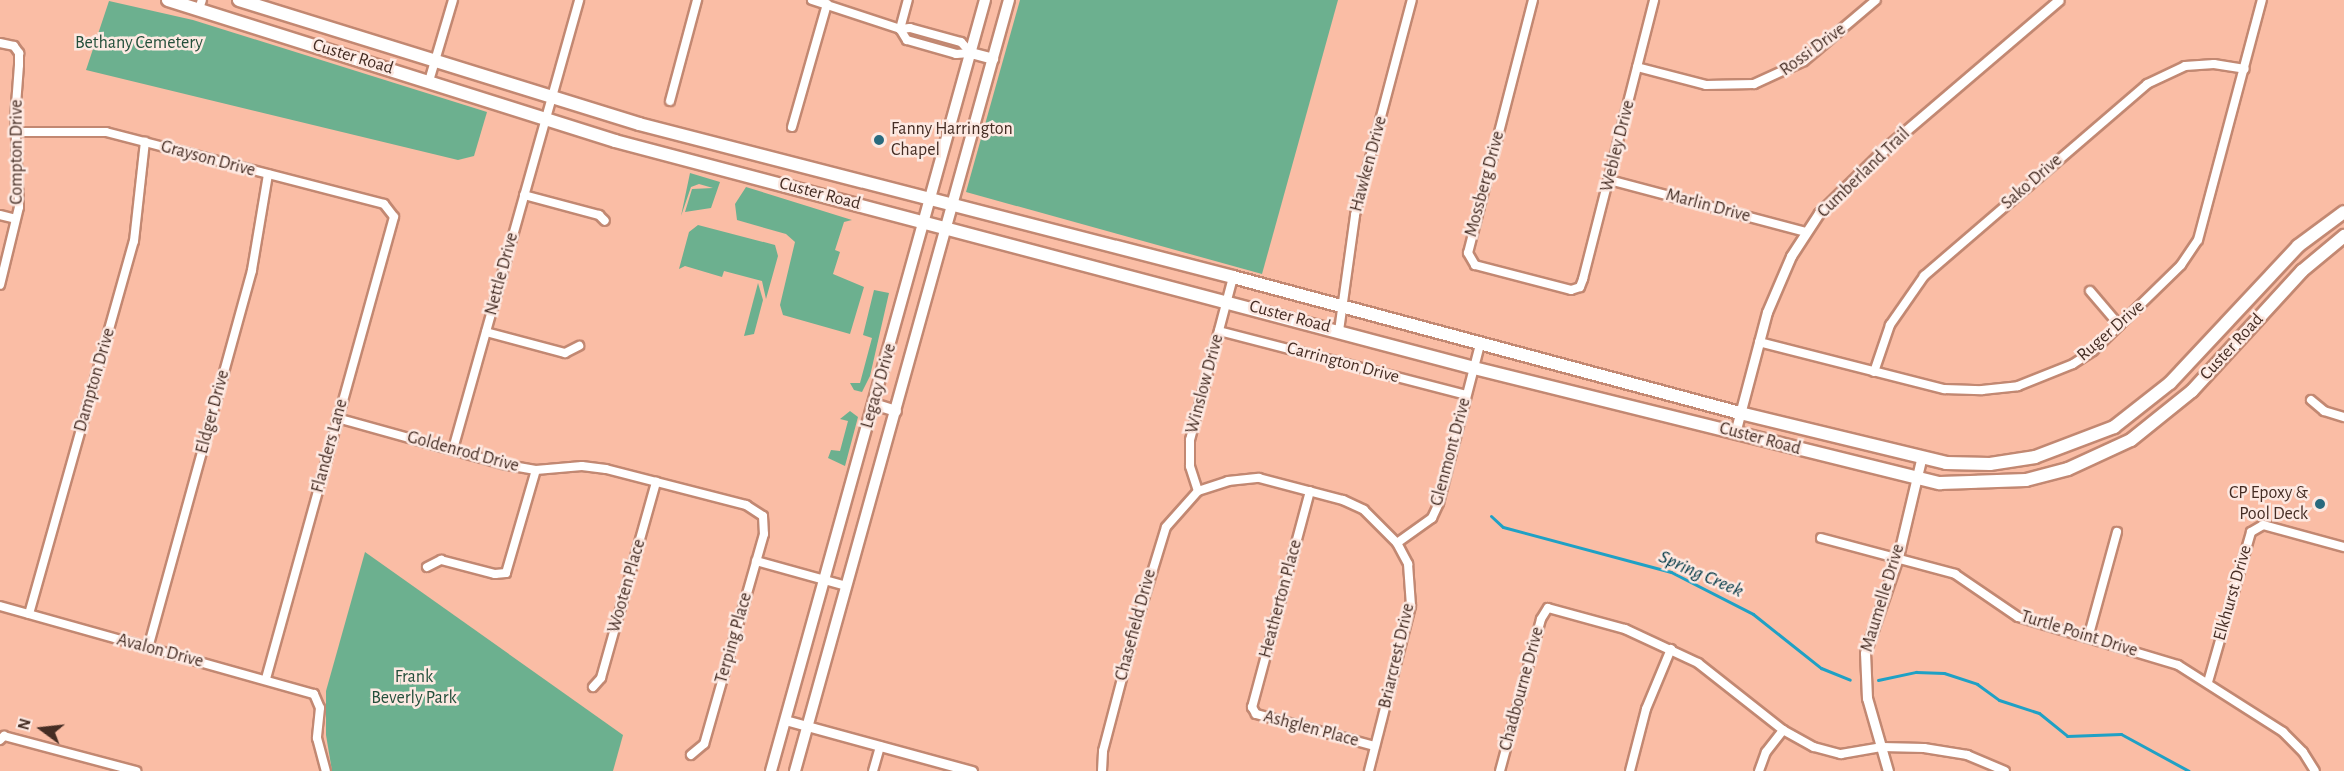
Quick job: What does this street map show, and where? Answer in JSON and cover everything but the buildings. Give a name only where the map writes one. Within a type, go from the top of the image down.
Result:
[{"type":"main road","name":"Custer Road","points":[[168,0],[201,5],[615,141],[946,225],[1474,368],[1916,480],[1962,485],[2007,483],[2068,469],[2097,458],[2162,418],[2192,391],[2302,271],[2344,236]]},
{"type":"main road","name":"Custer Road","points":[[238,0],[436,59],[551,99],[1921,460],[1966,464],[2014,461],[2089,439],[2129,417],[2170,383],[2290,254],[2344,212]]},
{"type":"main road","name":"Legacy Drive","points":[[771,771],[932,201],[985,0]]},
{"type":"main road","name":"Legacy Drive","points":[[795,771],[1009,0]]},
{"type":"main road","points":[[971,52],[993,59]]},
{"type":"main road","points":[[734,172],[740,149]]},
{"type":"main road","points":[[1095,266],[1100,245]]},
{"type":"main road","points":[[1575,392],[1580,372]]},
{"type":"main road","points":[[874,404],[896,411]]},
{"type":"main road","points":[[2089,439],[2097,458]]},
{"type":"street","points":[[429,81],[453,0]]},
{"type":"street","name":"Nettle Drive","points":[[453,449],[579,0]]},
{"type":"street","points":[[670,101],[697,0]]},
{"type":"street","points":[[812,0],[900,29],[910,28],[961,42],[971,52]]},
{"type":"street","points":[[908,0],[900,29],[907,40],[956,54],[971,52]]},
{"type":"street","name":"Hawken Drive","points":[[1339,331],[1355,215],[1412,0]]},
{"type":"street","name":"Mossberg Drive","points":[[1533,0],[1468,253],[1475,265],[1576,290]]},
{"type":"street","name":"Webley Drive","points":[[1576,290],[1583,279],[1654,0]]},
{"type":"street","name":"Rossi Drive","points":[[1637,67],[1706,85],[1754,84],[1804,61],[1876,0]]},
{"type":"street","name":"Cumberland Trail","points":[[1735,433],[1759,342],[1782,274],[1806,232],[1857,174],[2060,0]]},
{"type":"street","name":"Ruger Drive","points":[[1759,342],[1944,389],[1982,390],[2018,386],[2052,376],[2073,364],[2120,325],[2181,265],[2198,240],[2262,0]]},
{"type":"street","points":[[792,127],[827,4]]},
{"type":"street","name":"Compton Drive","points":[[0,43],[14,46],[19,52],[15,118],[19,132],[16,219],[0,285]]},
{"type":"street","name":"Sako Drive","points":[[1874,372],[1890,325],[1924,276],[2147,84],[2185,66],[2214,64],[2244,69]]},
{"type":"street","name":"Grayson Drive","points":[[19,132],[106,132],[384,204],[392,213]]},
{"type":"street","name":"Dampton Drive","points":[[29,614],[134,241],[145,142]]},
{"type":"street","name":"Eldger Drive","points":[[148,648],[252,270],[268,174]]},
{"type":"street","name":"Marlin Drive","points":[[1609,180],[1806,232]]},
{"type":"street","points":[[524,195],[598,215],[606,221]]},
{"type":"street","name":"Flanders Lane","points":[[266,680],[392,213]]},
{"type":"street","points":[[0,215],[16,219]]},
{"type":"street","name":"Winslow Drive","points":[[1198,491],[1190,466],[1190,440],[1233,277]]},
{"type":"street","points":[[2090,291],[2120,325]]},
{"type":"street","name":"Carrington Drive","points":[[1219,331],[1466,395]]},
{"type":"street","points":[[486,332],[565,353],[579,346]]},
{"type":"street","name":"Glenmont Drive","points":[[1397,543],[1432,518],[1480,344]]},
{"type":"street","points":[[2311,400],[2324,411],[2344,417]]},
{"type":"street","name":"Goldenrod Drive","points":[[338,418],[536,470],[594,467],[746,505],[763,516]]},
{"type":"street","name":"Maumelle Drive","points":[[1888,771],[1867,698],[1864,653],[1898,557],[1921,460]]},
{"type":"street","points":[[427,567],[441,560],[495,574],[506,573],[536,470]]},
{"type":"street","points":[[1198,491],[1228,481],[1259,478],[1310,491],[1364,510],[1397,543]]},
{"type":"street","name":"Wooten Place","points":[[593,687],[601,678],[656,482]]},
{"type":"street","name":"Chasefield Drive","points":[[1102,771],[1103,751],[1159,543],[1175,514],[1198,491]]},
{"type":"street","name":"Heatherton Place","points":[[1252,707],[1310,491]]},
{"type":"street","name":"Terping Place","points":[[692,755],[704,744],[756,561],[765,525],[763,516]]},
{"type":"street","name":"Elkhurst Drive","points":[[2208,682],[2251,531],[2263,525],[2344,548]]},
{"type":"street","points":[[2088,638],[2117,532]]},
{"type":"street","name":"Turtle Point Drive","points":[[1821,538],[1898,557],[1963,578],[1993,603],[2018,617],[2178,665],[2208,682],[2288,736],[2315,771]]},
{"type":"street","name":"Briarcrest Drive","points":[[1369,771],[1411,606],[1408,564],[1397,543]]},
{"type":"street","points":[[756,561],[846,586]]},
{"type":"street","name":"Avalon Drive","points":[[0,606],[266,680],[318,698],[317,738],[326,771]]},
{"type":"street","name":"Chadbourne Drive","points":[[1500,771],[1541,619],[1548,608],[1606,622],[1671,649]]},
{"type":"street","points":[[1630,771],[1646,709],[1671,649],[1714,673],[1783,730],[1828,751],[1851,753],[1882,747],[1948,751],[2006,771]]},
{"type":"street","name":"Ashglen Place","points":[[1252,707],[1256,714],[1375,746]]},
{"type":"street","points":[[785,720],[972,771]]},
{"type":"street","points":[[1760,771],[1766,752],[1783,730]]},
{"type":"street","points":[[2,738],[108,767],[135,771]]},
{"type":"street","points":[[873,771],[880,746]]},
{"type":"green space","points":[[1020,0],[1338,0],[1262,274],[966,192]]},
{"type":"green space","name":"Bethany Cemetery","points":[[109,1],[193,20],[487,112],[474,156],[458,160],[86,70]]},
{"type":"green space","points":[[690,173],[720,182],[711,208],[685,212],[692,189],[713,188],[699,184],[691,187],[681,216]]},
{"type":"green space","points":[[746,187],[852,220],[844,222],[835,250],[840,252],[833,274],[864,287],[850,334],[783,315],[780,305],[795,242],[786,234],[737,220],[735,204]]},
{"type":"green space","points":[[698,225],[775,245],[778,256],[766,299],[762,281],[724,271],[722,277],[685,266],[679,269],[689,232]]},
{"type":"green space","points":[[758,283],[763,300],[754,334],[744,336]]},
{"type":"green space","points":[[874,290],[889,293],[870,376],[862,392],[854,390],[850,383],[860,383],[872,338],[863,335]]},
{"type":"green space","points":[[850,411],[858,417],[845,466],[828,458],[831,450],[840,451],[848,421],[840,419]]},
{"type":"green space","name":"Frank Beverly Park","points":[[365,552],[623,735],[613,771],[332,771],[326,735],[326,691]]},
{"type":"waterway","name":"Spring Creek","points":[[1491,516],[1503,527],[1671,572],[1753,614],[1821,668],[1850,680]]},
{"type":"waterway","name":"Spring Creek","points":[[1878,680],[1916,672],[1944,673],[1977,684],[1999,700],[2039,713],[2067,736],[2121,734],[2189,771]]},
{"type":"place","name":"Fanny Harrington Chapel","points":[[879,140]]},
{"type":"place","name":"CP Epoxy & Pool Deck","points":[[2320,504]]}]
